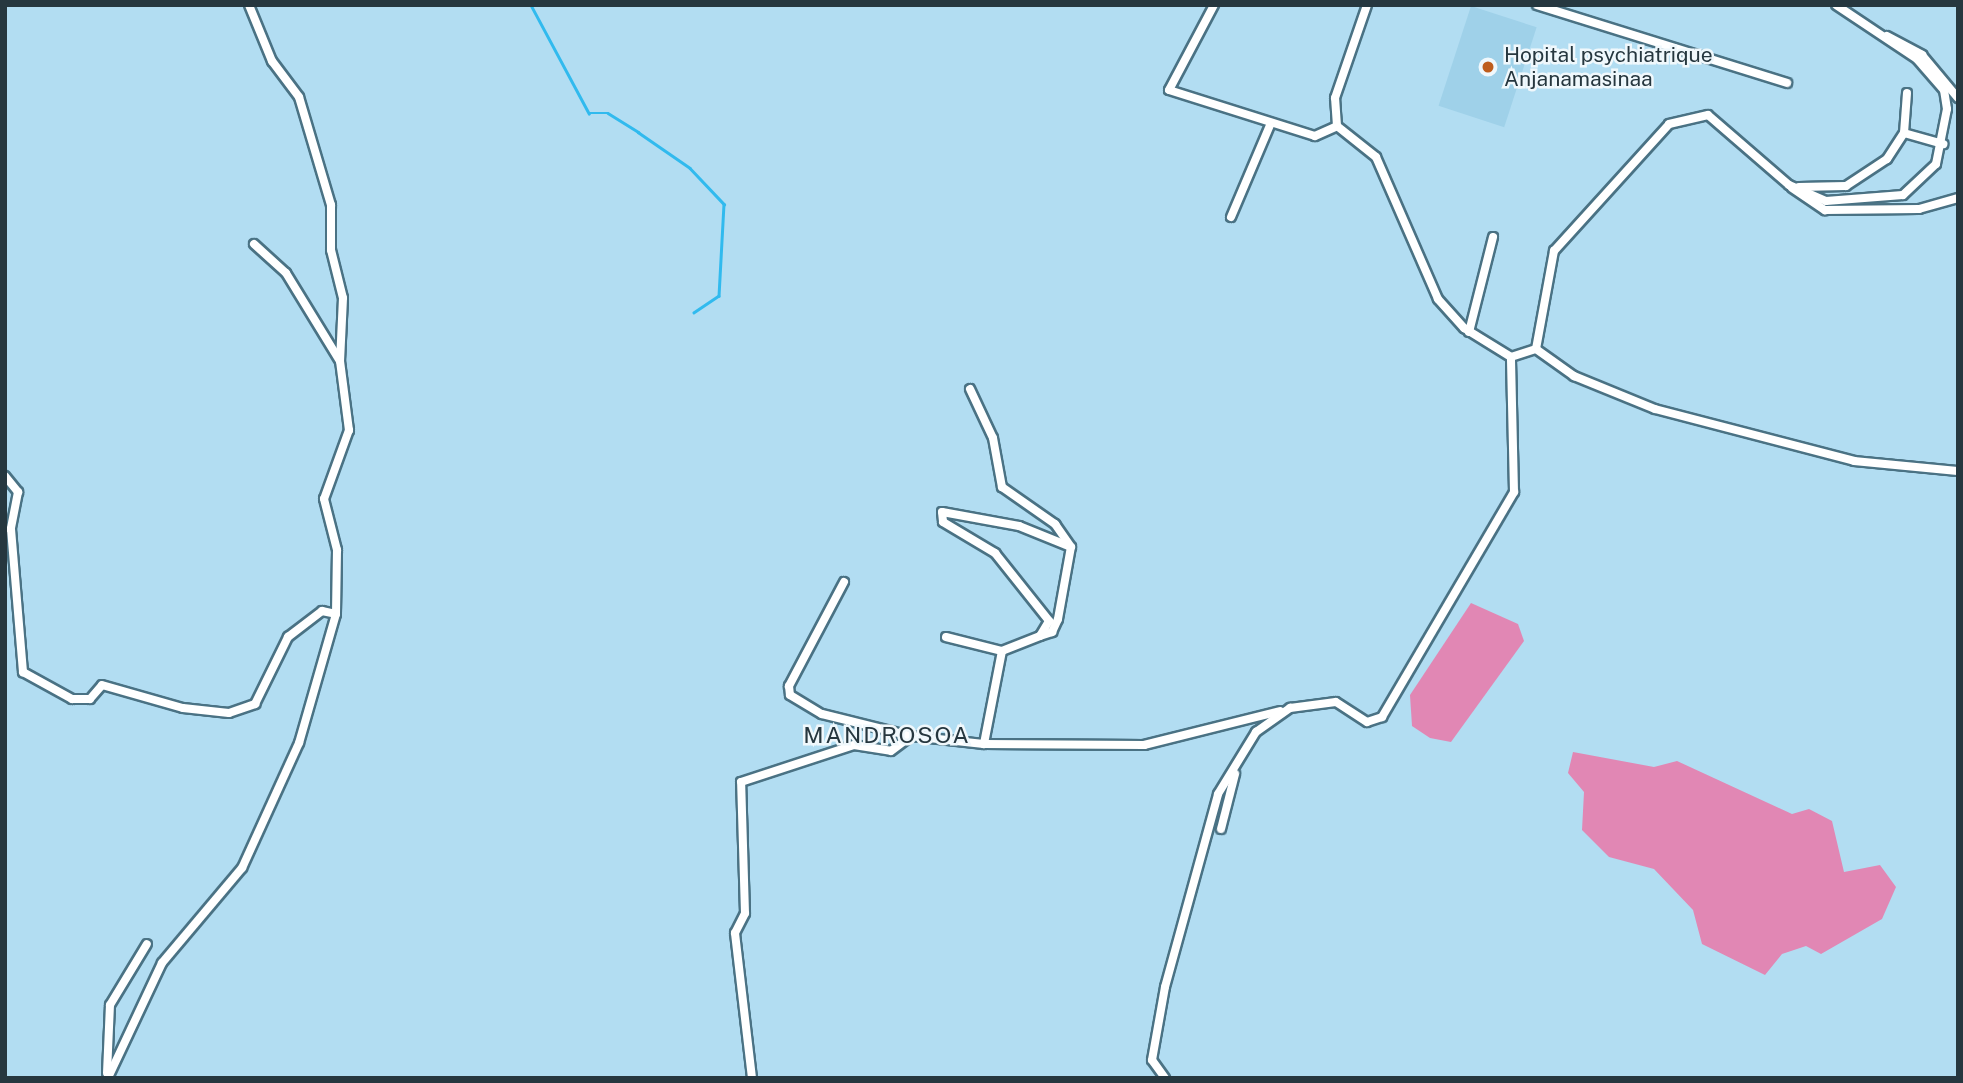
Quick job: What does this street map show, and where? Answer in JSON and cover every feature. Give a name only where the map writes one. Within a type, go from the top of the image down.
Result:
[{"type":"street","points":[[108,1078],[162,963],[242,868],[299,743],[335,614],[337,550],[324,499],[349,430],[340,361],[343,298],[331,250],[331,205],[299,97],[272,61],[249,5]]},
{"type":"street","points":[[1214,5],[1168,90],[1270,125],[1315,136],[1337,126]]},
{"type":"street","points":[[1367,5],[1332,110],[1337,126],[1376,157],[1438,299],[1469,332],[1511,357],[1536,349]]},
{"type":"street","points":[[1537,5],[1787,83]]},
{"type":"street","points":[[1789,185],[1826,201],[1883,201],[1916,186],[1943,144],[1944,90],[1917,58],[1878,36],[1836,5]]},
{"type":"street","points":[[1878,36],[1922,55],[1958,98]]},
{"type":"street","points":[[1789,185],[1813,190],[1846,186],[1887,159],[1904,133],[1907,93]]},
{"type":"street","points":[[1536,349],[1554,251],[1669,124],[1688,117],[1716,119],[1807,204],[1825,210],[1919,209],[1958,198]]},
{"type":"street","points":[[1231,217],[1270,125]]},
{"type":"street","points":[[1904,133],[1943,144]]},
{"type":"street","points":[[1469,332],[1493,237]]},
{"type":"street","points":[[254,244],[286,274],[340,361]]},
{"type":"street","points":[[1536,349],[1574,376],[1655,409],[1854,461],[1958,471]]},
{"type":"street","points":[[844,582],[793,674],[790,695],[822,713],[911,736],[984,744],[1143,745],[1290,708],[1336,702],[1367,722],[1382,717],[1514,492],[1511,357]]},
{"type":"street","points":[[946,637],[1002,651],[1052,632],[1058,619],[1072,547],[1055,524],[1002,487],[993,438],[970,389]]},
{"type":"street","points":[[5,476],[18,492],[10,529],[23,672],[72,699],[90,699],[102,685],[183,708],[229,713],[255,704],[288,637],[323,611],[335,614]]},
{"type":"street","points":[[1040,636],[1049,621],[1020,581],[995,553],[943,522],[942,512],[1019,526],[1072,547]]},
{"type":"street","points":[[984,744],[1002,651]]},
{"type":"street","points":[[1165,1078],[1152,1060],[1165,988],[1218,794],[1256,732],[1290,708]]},
{"type":"street","points":[[752,1078],[735,933],[745,913],[741,782],[854,745],[891,751],[911,736]]},
{"type":"street","points":[[1221,829],[1237,765]]},
{"type":"street","points":[[108,1078],[110,1005],[147,944]]},
{"type":"shaded area","name":"Hopital psychiatrique Anjanamasinaa","points":[[1471,6],[1537,27],[1504,127],[1439,106]]},
{"type":"shaded area","points":[[1471,603],[1518,624],[1524,641],[1451,742],[1430,738],[1412,726],[1410,695]]},
{"type":"shaded area","points":[[1573,752],[1654,767],[1677,761],[1792,814],[1809,809],[1832,821],[1844,872],[1880,865],[1896,887],[1882,919],[1821,954],[1806,946],[1782,954],[1765,975],[1702,944],[1693,910],[1654,869],[1609,857],[1582,830],[1584,792],[1568,773]]},
{"type":"waterway","points":[[531,5],[589,113],[608,113],[638,132],[690,168],[724,204],[719,296],[694,313]]},
{"type":"place","name":"Hopital psychiatrique Anjanamasinaa","points":[[1488,67]]},
{"type":"district","name":"MANDROSOA","points":[[887,735]]}]
